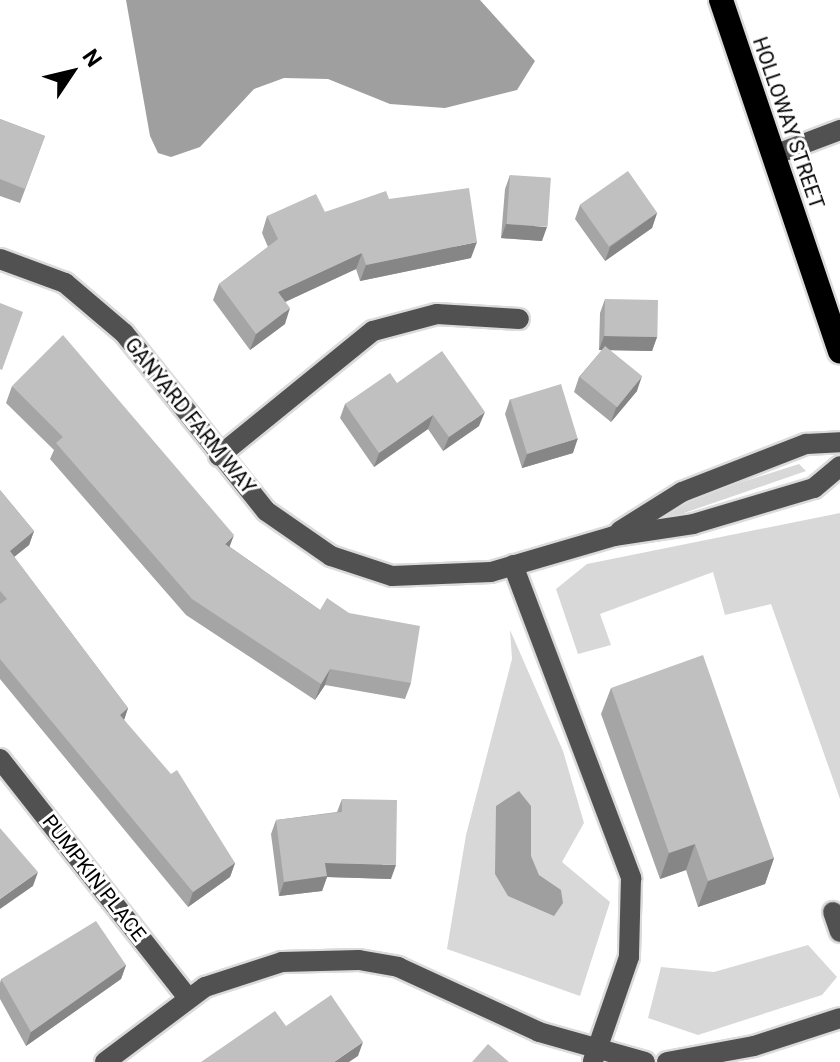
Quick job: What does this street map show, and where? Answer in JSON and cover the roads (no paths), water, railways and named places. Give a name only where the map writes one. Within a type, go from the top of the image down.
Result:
[{"type":"highway","name":"HOLLOWAY STREET","points":[[721,0],[840,351]]},
{"type":"street","points":[[774,155],[840,130]]},
{"type":"street","name":"GANYARD FARM WAY","points":[[0,259],[65,283],[124,333],[219,456],[266,511],[331,556],[392,576],[513,565],[614,536],[693,524],[814,488],[840,466]]},
{"type":"street","points":[[219,456],[373,331],[437,314],[519,319]]},
{"type":"street","name":"GANYARD FARM WAY","points":[[614,536],[682,492],[806,444],[840,442]]},
{"type":"street","points":[[513,565],[631,878],[629,957],[595,1057]]},
{"type":"street","name":"PUMPKIN PLACE","points":[[0,759],[188,998]]},
{"type":"street","points":[[833,912],[840,932]]},
{"type":"street","points":[[105,1062],[188,998],[282,962],[359,960],[398,967],[595,1057],[645,1062]]},
{"type":"street","points":[[667,1062],[754,1046],[840,1018]]}]
